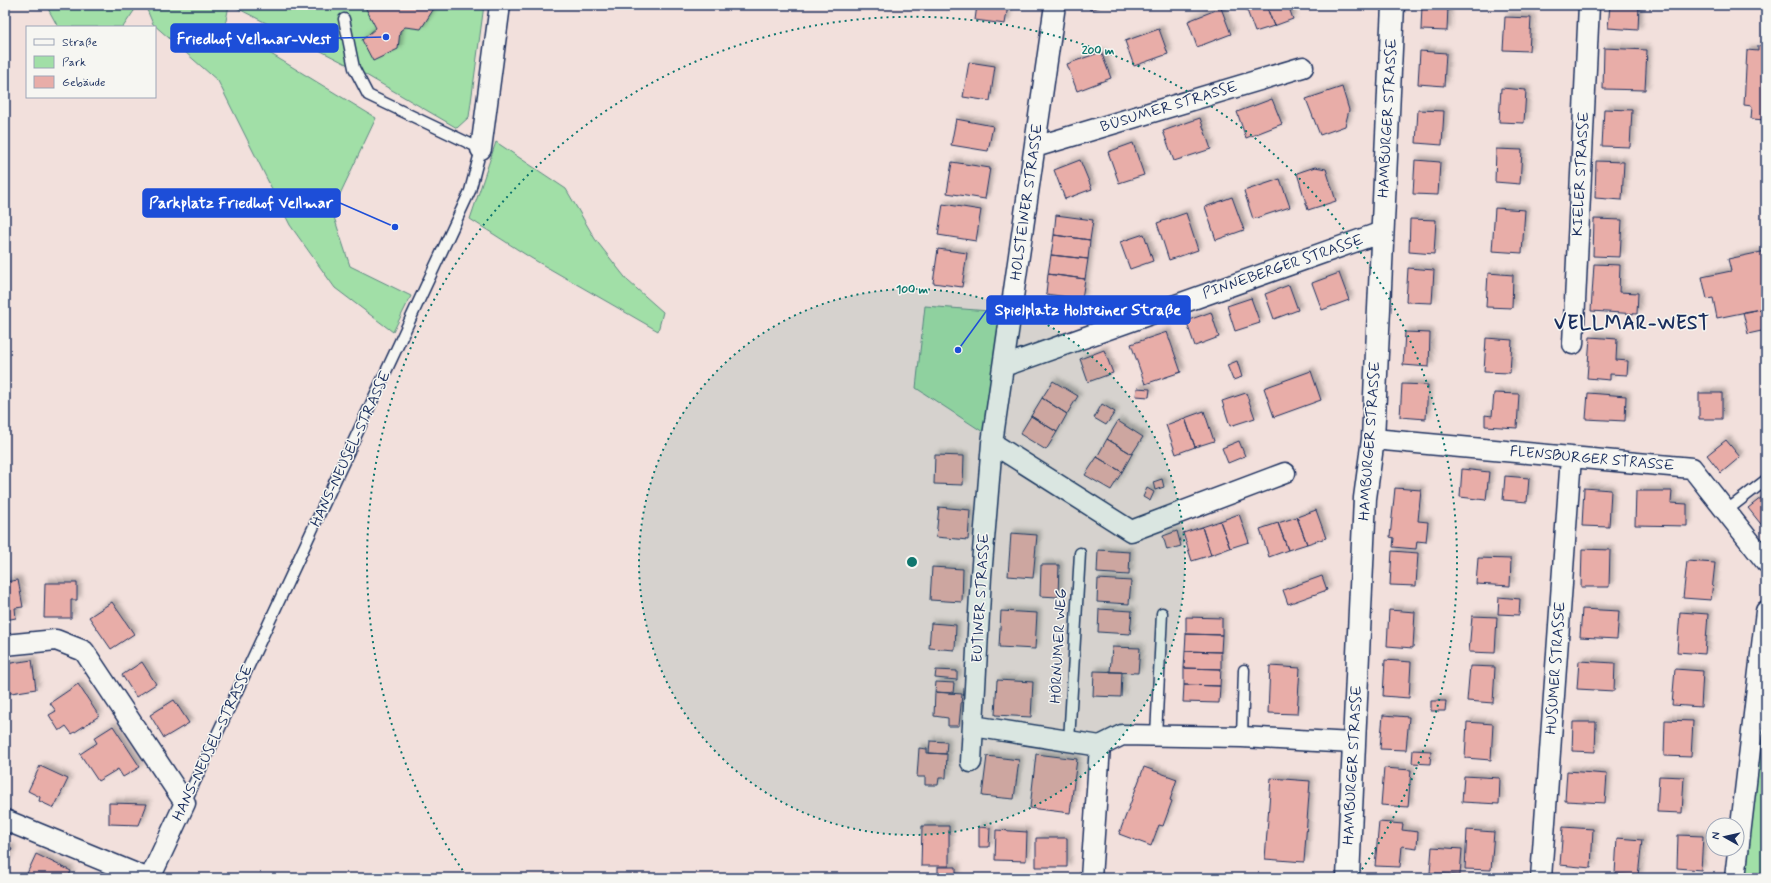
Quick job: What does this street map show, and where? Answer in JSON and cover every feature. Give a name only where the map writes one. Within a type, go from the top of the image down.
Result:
[{"type":"street","name":"HANS-NEUSEL-STRASSE","points":[[481,149],[500,5]]},
{"type":"street","name":"HOLSTEINER STRASSE","points":[[989,470],[1055,5]]},
{"type":"street","name":"HAMBURGER STRASSE","points":[[1348,878],[1353,743],[1366,498],[1373,439],[1394,5]]},
{"type":"street","name":"KIELER STRASSE","points":[[1573,344],[1589,5]]},
{"type":"street","name":"BÜSUMER STRASSE","points":[[1035,147],[1303,67]]},
{"type":"street","name":"PINNEBERGER STRASSE","points":[[1004,366],[1382,232]]},
{"type":"street","name":"FLENSBURGER STRASSE","points":[[1373,439],[1692,468],[1766,562]]},
{"type":"street","points":[[992,443],[1131,531],[1285,473]]},
{"type":"street","name":"HUSUMER STRASSE","points":[[1541,878],[1571,457]]},
{"type":"street","name":"EUTINER STRASSE","points":[[971,762],[989,470]]},
{"type":"street","points":[[1735,878],[1766,611]]},
{"type":"street","points":[[5,645],[56,640],[84,650],[185,802]]},
{"type":"street","points":[[973,726],[1100,746],[1122,735],[1242,737],[1353,743]]},
{"type":"street","points":[[1091,878],[1100,746]]},
{"type":"street","name":"HANS-NEUSEL-STRASSE","points":[[150,878],[185,802]]},
{"type":"street","points":[[5,820],[146,878]]},
{"type":"lane","points":[[344,19],[354,68],[368,95],[481,149]]},
{"type":"lane","name":"HANS-NEUSEL-STRASSE","points":[[185,802],[464,205],[470,191],[481,149]]},
{"type":"lane","points":[[1726,511],[1766,480]]},
{"type":"lane","name":"HÖRNUMER WEG","points":[[1069,741],[1080,553]]},
{"type":"lane","points":[[1156,736],[1162,613]]},
{"type":"lane","points":[[1242,737],[1244,670]]},
{"type":"green space","points":[[46,5],[138,5],[124,26],[57,26]]},
{"type":"green space","points":[[145,5],[229,5],[225,26],[376,118],[332,211],[350,266],[411,296],[393,332],[335,288],[290,225],[218,81],[153,24]]},
{"type":"green space","points":[[231,5],[484,5],[469,117],[457,128],[354,68]]},
{"type":"green space","points":[[496,142],[566,189],[595,239],[628,281],[663,312],[658,331],[531,258],[470,219]]},
{"type":"green space","points":[[925,306],[1002,312],[983,432],[916,388]]},
{"type":"green space","points":[[1766,646],[1766,878],[1740,878],[1742,857],[1745,857],[1745,833]]},
{"type":"building","points":[[364,5],[432,5],[433,10],[421,29],[405,27],[400,31],[398,49],[373,61],[362,40],[376,28]]},
{"type":"building","points":[[977,5],[1008,5],[1005,24],[975,20]]},
{"type":"building","points":[[1088,5],[1105,5],[1090,10]]},
{"type":"building","points":[[1245,5],[1266,5],[1274,26],[1255,32]]},
{"type":"building","points":[[1266,5],[1288,5],[1293,19],[1274,26]]},
{"type":"building","points":[[1422,5],[1448,5],[1447,31],[1421,30]]},
{"type":"building","points":[[1610,5],[1639,5],[1638,30],[1608,28]]},
{"type":"building","points":[[1763,5],[1766,5],[1766,120],[1751,119],[1752,106],[1744,105],[1747,50],[1758,51],[1758,46],[1762,46],[1765,7]]},
{"type":"building","points":[[1221,8],[1231,34],[1197,47],[1188,21]]},
{"type":"building","points":[[1505,17],[1531,18],[1529,51],[1503,50]]},
{"type":"building","points":[[1159,29],[1168,54],[1134,66],[1125,41]]},
{"type":"building","points":[[1604,48],[1647,50],[1645,90],[1603,89]]},
{"type":"building","points":[[1420,51],[1446,53],[1444,86],[1418,84]]},
{"type":"building","points":[[1101,52],[1111,78],[1077,91],[1067,64]]},
{"type":"building","points":[[969,62],[995,66],[990,101],[963,97]]},
{"type":"building","points":[[1342,87],[1349,110],[1345,126],[1320,135],[1306,99]]},
{"type":"building","points":[[1501,88],[1526,90],[1524,123],[1499,122]]},
{"type":"building","points":[[1272,99],[1282,124],[1246,138],[1237,112]]},
{"type":"building","points":[[1604,109],[1632,110],[1630,147],[1602,146]]},
{"type":"building","points":[[1418,110],[1444,111],[1442,145],[1416,143]]},
{"type":"building","points":[[1200,118],[1211,149],[1174,161],[1163,131]]},
{"type":"building","points":[[956,119],[993,126],[988,151],[951,145]]},
{"type":"building","points":[[1133,143],[1144,175],[1119,183],[1108,152]]},
{"type":"building","points":[[1496,149],[1522,150],[1520,184],[1495,182]]},
{"type":"building","points":[[1080,160],[1092,189],[1065,199],[1054,170]]},
{"type":"building","points":[[1415,160],[1440,162],[1438,195],[1413,194]]},
{"type":"building","points":[[1596,161],[1624,162],[1622,200],[1595,198]]},
{"type":"building","points":[[952,162],[990,168],[985,199],[947,193]]},
{"type":"building","points":[[1315,167],[1326,169],[1336,201],[1308,210],[1297,173]]},
{"type":"building","points":[[1280,179],[1290,207],[1253,219],[1244,191]]},
{"type":"building","points":[[1232,197],[1244,230],[1216,240],[1205,207]]},
{"type":"building","points":[[943,204],[981,210],[976,241],[938,235]]},
{"type":"building","points":[[1495,208],[1525,210],[1522,253],[1492,251]]},
{"type":"building","points":[[1186,213],[1198,250],[1169,260],[1157,223]]},
{"type":"building","points":[[1056,215],[1093,220],[1090,240],[1054,235]]},
{"type":"building","points":[[1410,219],[1436,220],[1434,254],[1409,252]]},
{"type":"building","points":[[1594,219],[1622,220],[1620,257],[1593,256]]},
{"type":"building","points":[[1144,234],[1153,261],[1130,269],[1120,242]]},
{"type":"building","points":[[1054,235],[1090,240],[1088,259],[1051,255]]},
{"type":"building","points":[[938,249],[967,253],[962,287],[933,283]]},
{"type":"building","points":[[1766,251],[1766,308],[1717,318],[1713,298],[1707,299],[1702,277],[1731,271],[1728,259]]},
{"type":"building","points":[[1051,255],[1088,259],[1085,279],[1048,274]]},
{"type":"building","points":[[1594,264],[1620,265],[1619,292],[1638,293],[1637,314],[1591,311]]},
{"type":"building","points":[[1408,268],[1434,270],[1432,303],[1406,302]]},
{"type":"building","points":[[1339,273],[1349,300],[1322,310],[1312,283]]},
{"type":"building","points":[[1488,273],[1513,275],[1512,308],[1486,307]]},
{"type":"building","points":[[1048,274],[1085,279],[1082,299],[1046,294]]},
{"type":"building","points":[[1289,285],[1298,310],[1274,319],[1265,294]]},
{"type":"building","points":[[1251,298],[1260,323],[1235,331],[1227,306]]},
{"type":"building","points":[[1766,308],[1766,330],[1748,334],[1743,312]]},
{"type":"building","points":[[1211,312],[1219,337],[1195,346],[1186,321]]},
{"type":"building","points":[[1167,332],[1181,372],[1145,384],[1131,344]]},
{"type":"building","points":[[1405,332],[1430,333],[1429,367],[1403,365]]},
{"type":"building","points":[[1590,337],[1617,339],[1616,360],[1628,361],[1627,375],[1610,374],[1610,380],[1587,378]]},
{"type":"building","points":[[1486,338],[1512,340],[1510,373],[1484,372]]},
{"type":"building","points":[[1104,350],[1113,373],[1088,382],[1080,359]]},
{"type":"building","points":[[1237,361],[1242,377],[1233,380],[1227,365]]},
{"type":"building","points":[[1311,371],[1321,400],[1274,417],[1264,388]]},
{"type":"building","points":[[1053,381],[1078,396],[1067,414],[1042,398]]},
{"type":"building","points":[[1402,384],[1428,385],[1426,419],[1400,417]]},
{"type":"building","points":[[1137,388],[1150,389],[1149,397],[1136,396]]},
{"type":"building","points":[[1246,393],[1255,418],[1230,426],[1222,401]]},
{"type":"building","points":[[1494,393],[1519,394],[1517,428],[1485,426],[1485,415],[1492,416]]},
{"type":"building","points":[[1588,393],[1626,396],[1625,421],[1586,419]]},
{"type":"building","points":[[1699,393],[1722,393],[1722,419],[1699,419]]},
{"type":"building","points":[[1042,398],[1067,414],[1057,432],[1031,416]]},
{"type":"building","points":[[1102,404],[1115,412],[1106,425],[1094,418]]},
{"type":"building","points":[[1204,411],[1214,441],[1195,447],[1185,418]]},
{"type":"building","points":[[1031,416],[1057,432],[1046,450],[1020,434]]},
{"type":"building","points":[[1185,418],[1195,447],[1176,454],[1166,425]]},
{"type":"building","points":[[1118,421],[1143,437],[1132,454],[1107,439]]},
{"type":"building","points":[[1107,439],[1132,454],[1122,472],[1097,457]]},
{"type":"building","points":[[1726,440],[1740,457],[1721,473],[1707,455]]},
{"type":"building","points":[[1239,441],[1245,456],[1228,463],[1222,448]]},
{"type":"building","points":[[935,455],[964,456],[963,485],[934,484]]},
{"type":"building","points":[[1097,457],[1122,472],[1111,490],[1085,475]]},
{"type":"building","points":[[1462,469],[1489,472],[1486,500],[1460,497]]},
{"type":"building","points":[[1505,476],[1529,478],[1527,502],[1503,500]]},
{"type":"building","points":[[1162,479],[1164,487],[1155,490],[1153,482]]},
{"type":"building","points":[[1147,488],[1154,492],[1150,501],[1143,497]]},
{"type":"building","points":[[1395,488],[1421,490],[1418,521],[1428,522],[1426,542],[1417,541],[1416,549],[1393,547],[1394,538],[1390,537]]},
{"type":"building","points":[[1584,488],[1611,490],[1609,527],[1582,526]]},
{"type":"building","points":[[1636,491],[1672,491],[1671,503],[1687,504],[1687,526],[1635,525]]},
{"type":"building","points":[[1766,494],[1766,526],[1764,528],[1748,508]]},
{"type":"building","points":[[939,507],[970,510],[968,540],[936,537]]},
{"type":"building","points":[[1316,510],[1326,538],[1307,544],[1297,517]]},
{"type":"building","points":[[1239,514],[1249,542],[1230,548],[1220,521]]},
{"type":"building","points":[[1297,517],[1307,544],[1288,550],[1278,523]]},
{"type":"building","points":[[1220,521],[1230,548],[1211,555],[1202,527]]},
{"type":"building","points":[[1278,523],[1288,550],[1269,557],[1260,529]]},
{"type":"building","points":[[1202,527],[1211,555],[1192,561],[1183,533]]},
{"type":"building","points":[[1177,531],[1181,546],[1167,550],[1163,536]]},
{"type":"building","points":[[1011,533],[1037,535],[1033,578],[1008,576]]},
{"type":"building","points":[[1582,549],[1610,550],[1609,587],[1581,587]]},
{"type":"building","points":[[1098,550],[1130,552],[1129,575],[1097,573]]},
{"type":"building","points":[[1392,551],[1418,553],[1416,586],[1390,585]]},
{"type":"building","points":[[1478,558],[1511,559],[1510,586],[1476,584]]},
{"type":"building","points":[[1687,561],[1715,563],[1711,600],[1683,598]]},
{"type":"building","points":[[1041,565],[1059,565],[1058,597],[1040,596]]},
{"type":"building","points":[[932,567],[963,569],[962,602],[930,600]]},
{"type":"building","points":[[1322,576],[1327,590],[1288,604],[1283,590]]},
{"type":"building","points":[[1098,579],[1131,581],[1129,604],[1097,602]]},
{"type":"building","points":[[18,580],[23,607],[15,608],[16,618],[5,620],[5,582]]},
{"type":"building","points":[[45,583],[77,583],[77,600],[71,600],[71,618],[44,618]]},
{"type":"building","points":[[1499,597],[1520,599],[1519,615],[1498,614]]},
{"type":"building","points":[[112,602],[134,634],[111,649],[89,617]]},
{"type":"building","points":[[1099,609],[1132,611],[1130,634],[1098,632]]},
{"type":"building","points":[[1582,609],[1619,611],[1617,639],[1580,637]]},
{"type":"building","points":[[1389,610],[1415,612],[1413,648],[1387,646]]},
{"type":"building","points":[[1001,611],[1037,613],[1035,649],[999,647]]},
{"type":"building","points":[[1680,612],[1708,614],[1705,654],[1677,652]]},
{"type":"building","points":[[1472,616],[1497,617],[1495,653],[1469,652]]},
{"type":"building","points":[[1186,617],[1222,618],[1222,635],[1186,634]]},
{"type":"building","points":[[931,623],[956,625],[955,650],[929,648]]},
{"type":"building","points":[[1186,634],[1222,635],[1221,652],[1185,651]]},
{"type":"building","points":[[1112,647],[1140,648],[1138,673],[1110,672]]},
{"type":"building","points":[[1185,651],[1221,652],[1221,669],[1184,668]]},
{"type":"building","points":[[32,660],[36,689],[5,694],[5,664]]},
{"type":"building","points":[[1385,660],[1411,662],[1409,698],[1383,696]]},
{"type":"building","points":[[1579,661],[1615,663],[1614,691],[1577,689]]},
{"type":"building","points":[[142,662],[156,684],[136,697],[122,675]]},
{"type":"building","points":[[1270,666],[1300,668],[1297,714],[1268,713]]},
{"type":"building","points":[[1470,666],[1495,667],[1493,703],[1467,701]]},
{"type":"building","points":[[1184,668],[1221,669],[1220,686],[1184,685]]},
{"type":"building","points":[[1675,669],[1703,671],[1701,707],[1672,705]]},
{"type":"building","points":[[936,670],[957,671],[957,680],[935,678]]},
{"type":"building","points":[[1094,671],[1122,672],[1121,697],[1093,696]]},
{"type":"building","points":[[997,680],[1033,682],[1031,717],[995,715]]},
{"type":"building","points":[[936,682],[954,683],[953,693],[935,692]]},
{"type":"building","points":[[78,684],[99,716],[72,734],[66,726],[59,731],[49,715],[56,711],[50,703]]},
{"type":"building","points":[[1184,685],[1220,686],[1219,703],[1183,702]]},
{"type":"building","points":[[935,692],[962,694],[959,726],[948,726],[948,718],[934,716]]},
{"type":"building","points":[[174,700],[189,723],[164,738],[150,715]]},
{"type":"building","points":[[1431,701],[1446,701],[1445,711],[1431,711]]},
{"type":"building","points":[[1383,715],[1409,717],[1406,750],[1380,749]]},
{"type":"building","points":[[1665,720],[1693,721],[1691,757],[1664,756]]},
{"type":"building","points":[[1467,722],[1493,724],[1491,760],[1465,758]]},
{"type":"building","points":[[1573,722],[1596,722],[1595,752],[1572,751]]},
{"type":"building","points":[[113,726],[140,767],[123,777],[118,769],[98,781],[80,754],[97,743],[94,738]]},
{"type":"building","points":[[930,741],[947,742],[946,754],[929,753]]},
{"type":"building","points":[[919,748],[927,749],[927,753],[947,754],[946,778],[939,778],[938,785],[925,785],[925,777],[917,777]]},
{"type":"building","points":[[1413,750],[1431,751],[1430,764],[1412,763]]},
{"type":"building","points":[[1036,754],[1077,759],[1070,813],[1030,808]]},
{"type":"building","points":[[987,756],[1019,760],[1014,799],[982,796]]},
{"type":"building","points":[[40,766],[68,779],[54,808],[39,801],[40,797],[28,791]]},
{"type":"building","points":[[1144,767],[1177,779],[1170,800],[1172,801],[1163,826],[1159,825],[1151,846],[1119,834]]},
{"type":"building","points":[[1384,768],[1411,770],[1408,807],[1381,805]]},
{"type":"building","points":[[1567,771],[1607,774],[1605,803],[1565,801]]},
{"type":"building","points":[[1464,776],[1500,778],[1499,804],[1462,802]]},
{"type":"building","points":[[1659,776],[1684,777],[1682,813],[1657,812]]},
{"type":"building","points":[[1271,778],[1310,781],[1304,862],[1265,859]]},
{"type":"building","points":[[109,803],[147,804],[139,825],[109,824]]},
{"type":"building","points":[[1379,822],[1403,824],[1402,830],[1418,832],[1417,848],[1402,846],[1400,867],[1375,866]]},
{"type":"building","points":[[922,826],[949,826],[949,866],[921,866]]},
{"type":"building","points":[[979,827],[990,828],[989,847],[979,847]]},
{"type":"building","points":[[1563,827],[1593,829],[1591,868],[1560,865]]},
{"type":"building","points":[[996,830],[1027,832],[1026,861],[995,860]]},
{"type":"building","points":[[1467,830],[1494,832],[1491,870],[1465,869]]},
{"type":"building","points":[[1678,835],[1703,836],[1701,870],[1677,868]]},
{"type":"building","points":[[1036,838],[1067,838],[1067,867],[1036,867]]},
{"type":"building","points":[[1617,838],[1642,840],[1638,876],[1615,874]]},
{"type":"building","points":[[5,846],[12,849],[5,865]]},
{"type":"building","points":[[1432,847],[1462,849],[1460,875],[1430,873]]},
{"type":"building","points":[[36,854],[71,871],[68,878],[25,878]]},
{"type":"building","points":[[938,867],[956,867],[956,878],[938,878]]},
{"type":"place","name":"Friedhof Vellmar-West","points":[[386,37]]},
{"type":"place","name":"Parkplatz Friedhof Vellmar","points":[[395,227]]},
{"type":"place","name":"Spielplatz Holsteiner Straße","points":[[958,350]]},
{"type":"district","name":"VELLMAR-WEST","points":[[1632,323]]}]
